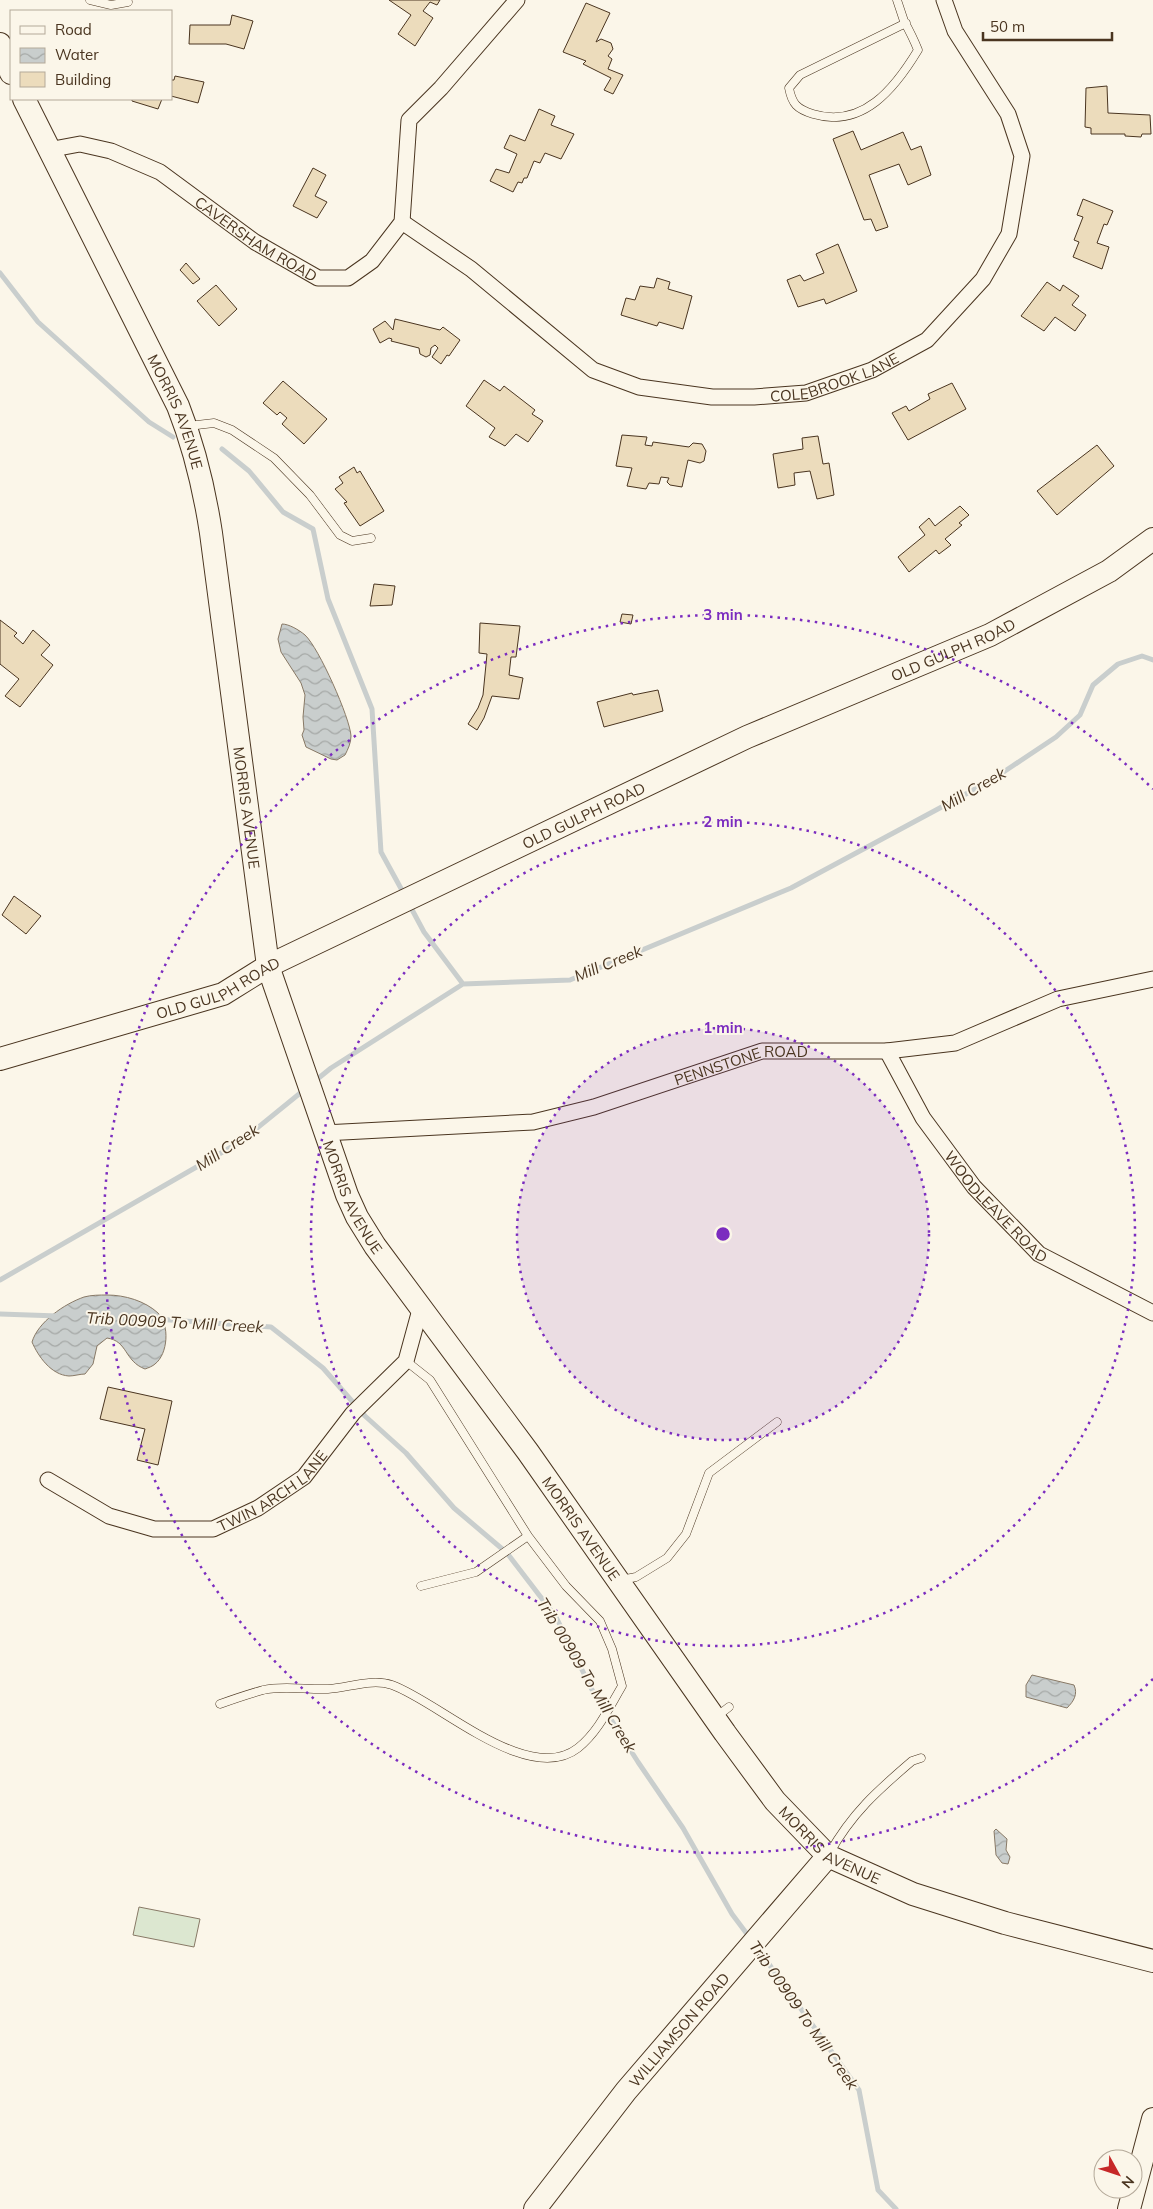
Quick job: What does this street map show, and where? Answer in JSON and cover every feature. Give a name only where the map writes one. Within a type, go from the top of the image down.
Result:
[{"type":"street","points":[[402,222],[409,120],[441,88],[517,0]]},
{"type":"street","name":"COLEBROOK LANE","points":[[402,222],[471,269],[593,370],[639,387],[712,397],[806,394],[872,370],[927,340],[983,279],[1009,234],[1022,156],[1008,114],[955,31],[944,0]]},
{"type":"street","points":[[0,44],[10,71]]},
{"type":"street","name":"MORRIS AVENUE","points":[[24,100],[178,406],[204,485],[268,966],[324,1133],[357,1217],[375,1246],[421,1306],[618,1581],[722,1712],[775,1801],[828,1856],[913,1894],[1005,1923],[1153,1960]]},
{"type":"street","name":"CAVERSHAM ROAD","points":[[48,150],[80,144],[111,151],[160,172],[255,242],[318,278],[348,278],[372,261],[402,222]]},
{"type":"street","name":"OLD GULPH ROAD","points":[[0,1059],[223,994],[268,966],[747,737],[990,635],[1109,571],[1153,539]]},
{"type":"street","name":"PENNSTONE ROAD","points":[[324,1133],[533,1122],[594,1108],[762,1051],[887,1051],[955,1043],[1058,999],[1153,978]]},
{"type":"street","name":"WOODLEAVE ROAD","points":[[887,1051],[923,1118],[964,1174],[974,1187],[1039,1254],[1153,1313]]},
{"type":"street","points":[[406,1362],[421,1306]]},
{"type":"street","name":"TWIN ARCH LANE","points":[[48,1480],[109,1516],[154,1529],[213,1530],[258,1508],[304,1477],[353,1413],[406,1362]]},
{"type":"street","name":"WILLIAMSON ROAD","points":[[536,2209],[626,2091],[828,1856]]},
{"type":"street","points":[[1129,2209],[1153,2118]]},
{"type":"lane","points":[[90,0],[110,5],[128,2]]},
{"type":"lane","points":[[897,0],[918,50],[906,70],[877,102],[846,117],[820,116],[801,110],[792,102],[789,88],[800,75],[906,24]]},
{"type":"lane","points":[[186,426],[214,424],[232,430],[274,458],[310,495],[340,535],[352,541],[371,538]]},
{"type":"lane","points":[[220,1704],[265,1689],[328,1689],[376,1682],[392,1685],[448,1715],[486,1740],[519,1753],[540,1757],[559,1756],[576,1749],[594,1733],[622,1686],[612,1649],[600,1621],[566,1586],[528,1536],[430,1380],[406,1362]]},
{"type":"lane","points":[[618,1581],[636,1577],[668,1558],[686,1534],[709,1473],[777,1422]]},
{"type":"lane","points":[[421,1586],[476,1572],[528,1536]]},
{"type":"lane","points":[[828,1856],[843,1830],[869,1798],[912,1761],[921,1758]]},
{"type":"green space","points":[[139,1907],[200,1919],[194,1947],[133,1935]]},
{"type":"water","points":[[282,624],[300,631],[311,642],[340,700],[351,736],[345,755],[337,760],[306,747],[302,735],[304,730],[305,695],[301,683],[281,652],[278,639]]},
{"type":"water","points":[[90,1296],[121,1296],[134,1300],[147,1305],[158,1313],[162,1318],[166,1332],[163,1354],[153,1365],[145,1369],[133,1361],[119,1343],[107,1338],[97,1346],[93,1364],[85,1374],[69,1376],[56,1372],[46,1364],[38,1353],[32,1342],[35,1335],[46,1321],[60,1309],[76,1300]]},
{"type":"water","points":[[1032,1675],[1074,1685],[1075,1697],[1072,1703],[1067,1708],[1026,1697],[1026,1685]]},
{"type":"water","points":[[996,1829],[1007,1839],[1006,1850],[1010,1857],[1008,1864],[1002,1863],[996,1855],[994,1831]]},
{"type":"building","points":[[389,0],[440,0],[437,5],[430,2],[423,11],[433,18],[415,46],[398,34],[411,15]]},
{"type":"building","points":[[586,3],[610,13],[596,42],[601,39],[611,43],[613,49],[608,56],[612,59],[608,69],[623,75],[613,94],[604,90],[611,78],[583,64],[586,61],[563,52]]},
{"type":"building","points":[[232,15],[253,21],[244,49],[226,44],[189,44],[190,25],[230,25]]},
{"type":"building","points":[[175,76],[204,82],[198,103],[172,96],[172,80],[174,80]]},
{"type":"building","points":[[1107,86],[1108,113],[1150,115],[1151,134],[1142,134],[1141,137],[1125,136],[1125,134],[1091,134],[1091,128],[1085,127],[1086,88]]},
{"type":"building","points":[[132,100],[162,100],[158,109]]},
{"type":"building","points":[[539,109],[555,116],[551,125],[574,134],[561,159],[545,153],[540,163],[534,161],[527,178],[524,178],[522,183],[518,182],[513,192],[490,181],[496,169],[509,173],[517,154],[504,148],[510,135],[525,141]]},
{"type":"building","points":[[853,131],[861,150],[903,132],[911,150],[921,146],[931,175],[908,185],[899,164],[869,175],[888,227],[876,231],[871,219],[864,220],[833,139]]},
{"type":"building","points":[[313,168],[326,175],[315,196],[327,202],[317,218],[293,206]]},
{"type":"building","points":[[1083,199],[1113,211],[1107,225],[1104,224],[1097,243],[1109,247],[1102,269],[1073,257],[1079,242],[1074,240],[1083,217],[1077,215]]},
{"type":"building","points":[[838,244],[857,291],[826,304],[824,299],[798,307],[787,280],[800,275],[804,281],[824,273],[816,254]]},
{"type":"building","points":[[186,263],[200,279],[193,284],[180,270]]},
{"type":"building","points":[[657,278],[670,282],[668,289],[692,296],[683,329],[659,322],[657,326],[621,315],[626,298],[635,300],[640,286],[654,288]]},
{"type":"building","points":[[1047,282],[1060,291],[1063,285],[1079,296],[1072,305],[1086,315],[1075,331],[1055,317],[1044,331],[1021,316]]},
{"type":"building","points":[[216,285],[237,309],[219,326],[197,301]]},
{"type":"building","points":[[395,319],[440,330],[443,327],[460,340],[441,364],[432,357],[438,348],[435,345],[431,348],[430,355],[426,357],[420,354],[419,348],[391,341],[392,339],[389,338],[380,343],[373,329],[385,321],[393,330]]},
{"type":"building","points":[[484,380],[500,391],[504,386],[535,410],[532,414],[543,421],[528,442],[516,434],[505,446],[489,437],[495,428],[466,406]]},
{"type":"building","points":[[283,381],[327,419],[304,444],[282,424],[287,418],[280,412],[277,415],[263,403]]},
{"type":"building","points":[[952,383],[966,409],[908,440],[892,413],[906,406],[909,411],[930,399],[928,394]]},
{"type":"building","points":[[622,435],[647,437],[645,445],[652,446],[653,442],[689,447],[693,443],[702,444],[706,451],[704,461],[700,463],[688,460],[682,487],[670,485],[667,482],[669,478],[661,477],[659,484],[649,483],[646,489],[627,486],[632,468],[616,466]]},
{"type":"building","points":[[818,436],[823,464],[829,463],[834,495],[817,499],[810,471],[794,473],[795,485],[778,488],[773,454],[803,449],[802,438]]},
{"type":"building","points":[[1097,445],[1114,466],[1057,515],[1037,491]]},
{"type":"building","points":[[354,467],[357,473],[360,471],[384,511],[360,526],[344,503],[347,502],[335,489],[343,483],[339,477]]},
{"type":"building","points":[[960,506],[969,515],[959,523],[962,525],[945,539],[951,545],[939,554],[936,550],[909,572],[898,557],[925,535],[919,527],[929,518],[935,526]]},
{"type":"building","points":[[374,584],[395,586],[392,605],[370,606]]},
{"type":"building","points":[[622,614],[633,615],[631,624],[620,622]]},
{"type":"building","points":[[0,620],[17,633],[14,636],[23,644],[33,630],[50,645],[41,655],[53,665],[20,707],[5,696],[19,679],[0,664]]},
{"type":"building","points":[[480,623],[520,626],[516,657],[511,657],[509,675],[523,678],[519,699],[492,696],[484,718],[477,730],[468,724],[478,708],[483,695],[487,654],[479,653]]},
{"type":"building","points":[[658,690],[663,711],[604,727],[597,702],[632,693],[633,695]]},
{"type":"building","points":[[14,896],[41,916],[26,934],[2,915]]},
{"type":"building","points":[[108,1387],[172,1401],[158,1465],[137,1460],[145,1429],[100,1419]]},
{"type":"waterway","points":[[0,273],[38,322],[149,422],[173,437]]},
{"type":"waterway","points":[[222,449],[249,471],[283,512],[313,529],[328,599],[372,709],[381,852],[404,894]]},
{"type":"waterway","name":"Mill Creek","points":[[315,1081],[331,1068],[463,984],[570,980],[791,888],[990,781],[1056,737],[1080,715],[1093,685],[1118,664],[1142,656],[1153,660]]},
{"type":"waterway","points":[[409,904],[424,932],[463,984]]},
{"type":"waterway","name":"Mill Creek","points":[[0,1280],[240,1142],[304,1090]]},
{"type":"waterway","name":"Trib 00909 To Mill Creek","points":[[0,1314],[58,1316]]},
{"type":"waterway","name":"Trib 00909 To Mill Creek","points":[[156,1319],[271,1327],[323,1368],[365,1416],[406,1453],[454,1508],[507,1553],[556,1617],[591,1688],[683,1828],[732,1914],[750,1938]]},
{"type":"waterway","name":"Trib 00909 To Mill Creek","points":[[756,1946],[859,2090],[878,2190],[896,2209]]}]
